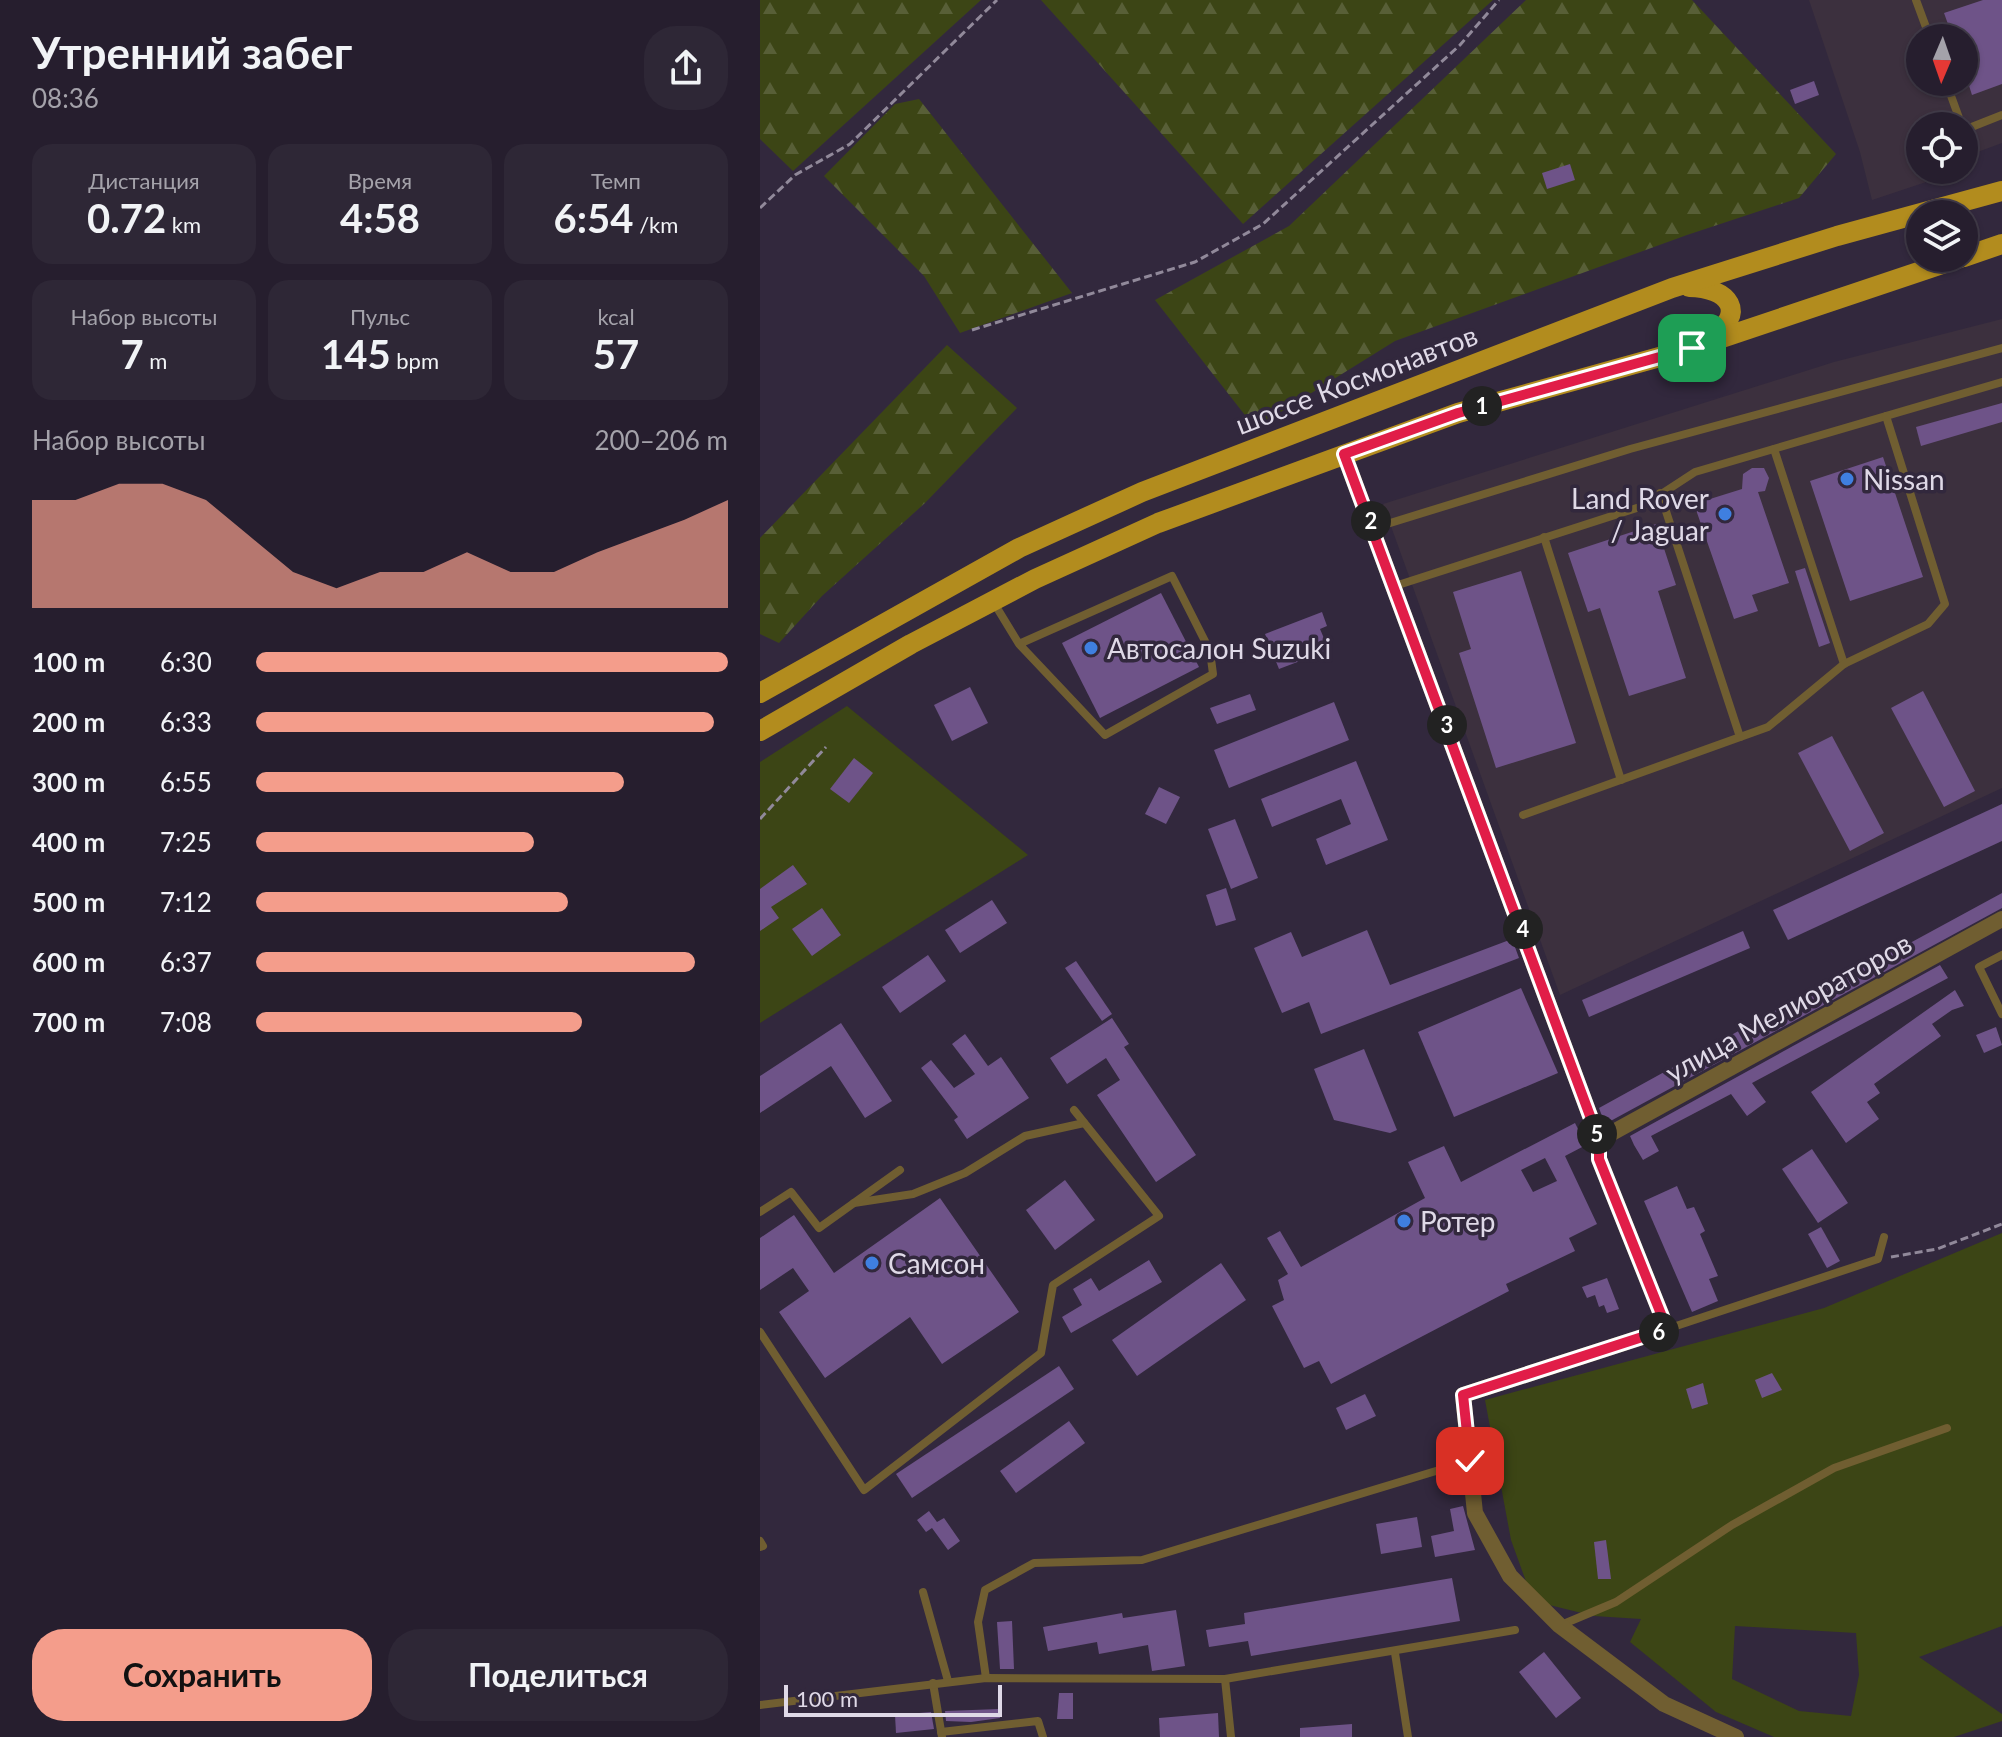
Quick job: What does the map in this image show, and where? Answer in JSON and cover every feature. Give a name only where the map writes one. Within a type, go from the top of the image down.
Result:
[{"type":"main road","name":"шоссе Космонавтов","points":[[760,693],[1019,548],[1142,492],[1672,288],[1807,245],[2002,191]]},
{"type":"main road","points":[[1978,252],[2002,245]]},
{"type":"main road","points":[[760,731],[993,601],[1158,523],[1458,413],[1692,348],[1917,272]]},
{"type":"main road","points":[[1672,288],[1710,287],[1724,295],[1731,306],[1730,317],[1720,331],[1692,348]]},
{"type":"street","points":[[1344,454],[1599,1140],[1599,1159],[1667,1329],[1463,1395],[1475,1513],[1510,1576],[1559,1625],[1664,1704],[1736,1737]]},
{"type":"street","name":"улица Мелиораторов","points":[[1599,1140],[2002,919]]},
{"type":"lane","points":[[1916,0],[1925,24]]},
{"type":"lane","points":[[1978,123],[2002,115]]},
{"type":"lane","points":[[1374,528],[1630,449],[2002,348]]},
{"type":"lane","points":[[1395,586],[1643,506],[1695,472],[2002,382]]},
{"type":"lane","points":[[1523,815],[1768,727],[1844,664],[1928,624],[1945,604],[1886,416]]},
{"type":"lane","points":[[1774,449],[1844,664]]},
{"type":"lane","points":[[1660,493],[1740,737]]},
{"type":"lane","points":[[1544,537],[1621,780]]},
{"type":"lane","points":[[993,601],[1019,644],[1105,735],[1213,674],[1210,651],[1172,576],[1019,644]]},
{"type":"lane","points":[[2002,955],[1979,967],[2002,1014]]},
{"type":"lane","points":[[760,1332],[864,1490],[1041,1353],[1053,1285],[1159,1216],[1074,1110]]},
{"type":"lane","points":[[854,1203],[913,1194],[965,1173],[1025,1136],[1084,1123]]},
{"type":"lane","points":[[760,1212],[791,1192],[819,1228],[900,1170]]},
{"type":"lane","points":[[1667,1329],[1878,1259],[1884,1237]]},
{"type":"lane","points":[[1559,1625],[1616,1602],[1732,1525],[1834,1468],[1947,1428]]},
{"type":"lane","points":[[986,1678],[978,1622],[985,1590],[1034,1563],[1142,1560],[1470,1461]]},
{"type":"lane","points":[[923,1592],[948,1681]]},
{"type":"lane","points":[[760,1705],[986,1678],[1225,1679],[1395,1653],[1515,1630]]},
{"type":"lane","points":[[1395,1653],[1408,1737]]},
{"type":"lane","points":[[1225,1679],[1231,1737]]},
{"type":"lane","points":[[933,1683],[941,1735],[1038,1721],[1043,1737]]},
{"type":"path","points":[[760,208],[795,175],[850,144],[997,0]]},
{"type":"path","points":[[972,330],[1195,262],[1263,224],[1460,45],[1499,0]]},
{"type":"path","points":[[760,819],[826,747]]},
{"type":"path","points":[[1878,1259],[1937,1249],[2002,1224]]},
{"type":"shaded area","points":[[1809,0],[2002,0],[2002,143],[1978,152],[1978,112],[1906,112],[1906,184],[1920,184],[1872,200],[1860,152]]},
{"type":"shaded area","points":[[2002,319],[2002,788],[1560,995],[1383,504],[1834,362]]},
{"type":"green space","points":[[760,0],[981,0],[793,171],[760,139]]},
{"type":"green space","points":[[1041,0],[1493,0],[1243,224]]},
{"type":"green space","points":[[1526,0],[1692,0],[1836,154],[1799,198],[1687,235],[1395,341],[1255,428],[1155,300],[1289,226]]},
{"type":"green space","points":[[919,99],[1072,293],[960,333],[924,276],[824,176],[895,104]]},
{"type":"green space","points":[[947,345],[1017,408],[925,503],[822,596],[779,643],[760,634],[760,538]]},
{"type":"green space","points":[[847,706],[1028,855],[760,1023],[760,762]]},
{"type":"green space","points":[[2002,1233],[2002,1626],[1919,1657],[2002,1714],[2002,1721],[1954,1737],[1774,1737],[1716,1712],[1630,1642],[1641,1619],[1594,1616],[1533,1601],[1511,1540],[1485,1400],[1824,1308]],"holes":[[[1735,1626],[1856,1633],[1859,1675],[1851,1716],[1799,1711],[1732,1679]]]},
{"type":"building","points":[[1983,0],[2002,0],[2002,84],[1978,93],[1978,24],[1948,24],[1944,13]]},
{"type":"building","points":[[1814,81],[1819,95],[1795,104],[1790,90]]},
{"type":"building","points":[[1570,164],[1575,180],[1547,189],[1542,173]]},
{"type":"building","points":[[2002,403],[2002,422],[1921,446],[1916,427]]},
{"type":"building","points":[[1883,457],[1923,577],[1850,601],[1810,481]]},
{"type":"building","points":[[1752,468],[1764,468],[1769,478],[1765,491],[1758,492],[1789,583],[1752,595],[1758,611],[1734,619],[1694,504],[1742,489],[1743,474]]},
{"type":"building","points":[[1656,524],[1676,585],[1658,591],[1686,678],[1629,696],[1600,608],[1588,612],[1568,553]]},
{"type":"building","points":[[1805,568],[1830,643],[1819,647],[1795,571]]},
{"type":"building","points":[[1521,571],[1576,743],[1496,768],[1459,653],[1471,649],[1453,592]]},
{"type":"building","points":[[1161,593],[1199,667],[1100,718],[1062,643]]},
{"type":"building","points":[[1322,612],[1327,626],[1320,629],[1329,650],[1279,669],[1265,634]]},
{"type":"building","points":[[970,687],[988,723],[952,741],[934,705]]},
{"type":"building","points":[[1923,691],[1975,791],[1944,807],[1891,708]]},
{"type":"building","points":[[1250,694],[1256,710],[1217,724],[1210,708]]},
{"type":"building","points":[[1334,702],[1349,740],[1229,788],[1214,750]]},
{"type":"building","points":[[1832,736],[1884,833],[1850,851],[1798,753]]},
{"type":"building","points":[[854,758],[873,773],[849,803],[830,789]]},
{"type":"building","points":[[1356,761],[1388,840],[1326,865],[1316,839],[1351,824],[1341,799],[1272,827],[1261,799]]},
{"type":"building","points":[[1159,787],[1180,797],[1166,824],[1145,814]]},
{"type":"building","points":[[2002,804],[2002,841],[1788,940],[1773,910]]},
{"type":"building","points":[[1235,819],[1258,878],[1231,889],[1208,829]]},
{"type":"building","points":[[793,865],[807,884],[771,907],[779,918],[760,931],[760,889]]},
{"type":"building","points":[[1226,888],[1236,920],[1216,926],[1206,895]]},
{"type":"building","points":[[2002,893],[2002,908],[1605,1124],[1599,1108],[1907,938],[1910,943]]},
{"type":"building","points":[[992,900],[1007,923],[960,953],[945,930]]},
{"type":"building","points":[[822,908],[841,935],[812,956],[792,929]]},
{"type":"building","points":[[1367,930],[1390,985],[1512,939],[1519,958],[1321,1034],[1309,1002],[1282,1013],[1254,948],[1291,932],[1302,957]]},
{"type":"building","points":[[1743,931],[1750,948],[1589,1017],[1582,1000]]},
{"type":"building","points":[[928,955],[946,981],[900,1013],[882,987]]},
{"type":"building","points":[[1076,961],[1112,1014],[1102,1021],[1065,968]]},
{"type":"building","points":[[1940,965],[1948,978],[1752,1083],[1766,1102],[1747,1116],[1731,1094],[1651,1136],[1659,1151],[1643,1160],[1630,1136]]},
{"type":"building","points":[[1521,988],[1558,1073],[1454,1117],[1418,1032]]},
{"type":"building","points":[[1955,990],[1964,1006],[1932,1024],[1941,1036],[1874,1084],[1880,1093],[1867,1102],[1879,1119],[1846,1143],[1811,1092]]},
{"type":"building","points":[[1112,1018],[1129,1044],[1124,1047],[1196,1155],[1156,1182],[1097,1095],[1120,1080],[1106,1058],[1067,1084],[1050,1058]]},
{"type":"building","points":[[841,1023],[892,1101],[865,1118],[831,1066],[760,1113],[760,1076]]},
{"type":"building","points":[[1996,1027],[2002,1045],[1984,1053],[1976,1035]]},
{"type":"building","points":[[965,1034],[988,1066],[1001,1057],[1029,1098],[967,1139],[954,1120],[958,1117],[921,1068],[931,1060],[954,1088],[975,1074],[952,1044]]},
{"type":"building","points":[[1364,1049],[1397,1130],[1390,1133],[1334,1120],[1314,1069]]},
{"type":"building","points":[[1575,1123],[1586,1145],[1565,1156],[1597,1224],[1569,1238],[1575,1251],[1506,1284],[1509,1291],[1331,1384],[1319,1361],[1304,1368],[1272,1306],[1284,1300],[1278,1280],[1288,1274],[1267,1238],[1280,1231],[1301,1267],[1425,1198],[1408,1162],[1444,1146],[1461,1182]],"holes":[[[1545,1158],[1557,1181],[1533,1192],[1521,1170]]]},
{"type":"building","points":[[1812,1149],[1848,1203],[1818,1223],[1782,1169]]},
{"type":"building","points":[[1065,1180],[1095,1220],[1055,1250],[1026,1210]]},
{"type":"building","points":[[1677,1186],[1687,1209],[1694,1207],[1705,1231],[1700,1234],[1718,1276],[1709,1279],[1718,1301],[1692,1312],[1644,1201]]},
{"type":"building","points":[[940,1198],[1019,1312],[942,1364],[910,1317],[825,1378],[779,1312],[809,1291],[793,1268],[760,1290],[760,1238],[794,1215],[834,1273]]},
{"type":"building","points":[[1821,1227],[1840,1261],[1827,1268],[1808,1234]]},
{"type":"building","points":[[1149,1260],[1162,1282],[1071,1333],[1062,1317],[1082,1305],[1073,1289],[1091,1278],[1099,1291]]},
{"type":"building","points":[[1221,1263],[1246,1300],[1137,1376],[1112,1340]]},
{"type":"building","points":[[1607,1278],[1619,1309],[1607,1313],[1604,1305],[1599,1307],[1595,1295],[1587,1298],[1582,1287]]},
{"type":"building","points":[[1059,1366],[1074,1389],[912,1498],[896,1474]]},
{"type":"building","points":[[1772,1373],[1782,1390],[1762,1398],[1755,1380]]},
{"type":"building","points":[[1703,1383],[1708,1404],[1692,1409],[1686,1389]]},
{"type":"building","points":[[1365,1394],[1376,1416],[1346,1430],[1336,1408]]},
{"type":"building","points":[[1069,1421],[1085,1443],[1016,1493],[1000,1471]]},
{"type":"building","points":[[1463,1506],[1475,1550],[1435,1557],[1431,1536],[1454,1531],[1450,1509]]},
{"type":"building","points":[[929,1511],[937,1522],[944,1518],[960,1541],[948,1550],[932,1528],[926,1532],[917,1520]]},
{"type":"building","points":[[1417,1517],[1422,1547],[1381,1554],[1376,1524]]},
{"type":"building","points":[[1606,1540],[1611,1579],[1598,1579],[1594,1542]]},
{"type":"building","points":[[1452,1578],[1460,1621],[1251,1656],[1248,1641],[1209,1647],[1206,1630],[1245,1624],[1244,1613]]},
{"type":"building","points":[[1176,1610],[1185,1666],[1152,1671],[1148,1645],[1099,1654],[1097,1642],[1048,1651],[1043,1627],[1122,1613],[1123,1618]]},
{"type":"building","points":[[1012,1621],[1014,1669],[1000,1669],[997,1622]]},
{"type":"building","points":[[1544,1652],[1581,1698],[1556,1718],[1519,1672]]},
{"type":"building","points":[[1059,1693],[1073,1693],[1073,1719],[1057,1719]]},
{"type":"building","points":[[999,1709],[1000,1718],[946,1721],[945,1711]]},
{"type":"building","points":[[931,1712],[934,1729],[896,1733],[895,1715]]},
{"type":"building","points":[[1218,1713],[1219,1737],[1160,1737],[1159,1718]]},
{"type":"building","points":[[1352,1724],[1352,1737],[1300,1737],[1300,1728]]},
{"type":"place","name":"Nissan","points":[[1847,479]]},
{"type":"place","name":"Land Rover / Jaguar","points":[[1725,514]]},
{"type":"place","name":"Автосалон Suzuki","points":[[1091,648]]},
{"type":"place","name":"Ротер","points":[[1404,1221]]},
{"type":"place","name":"Самсон","points":[[872,1263]]},
{"type":"route","points":[[1470,1461],[1463,1395],[1667,1329],[1599,1159],[1599,1140],[1344,454],[1458,413],[1692,348]]}]
